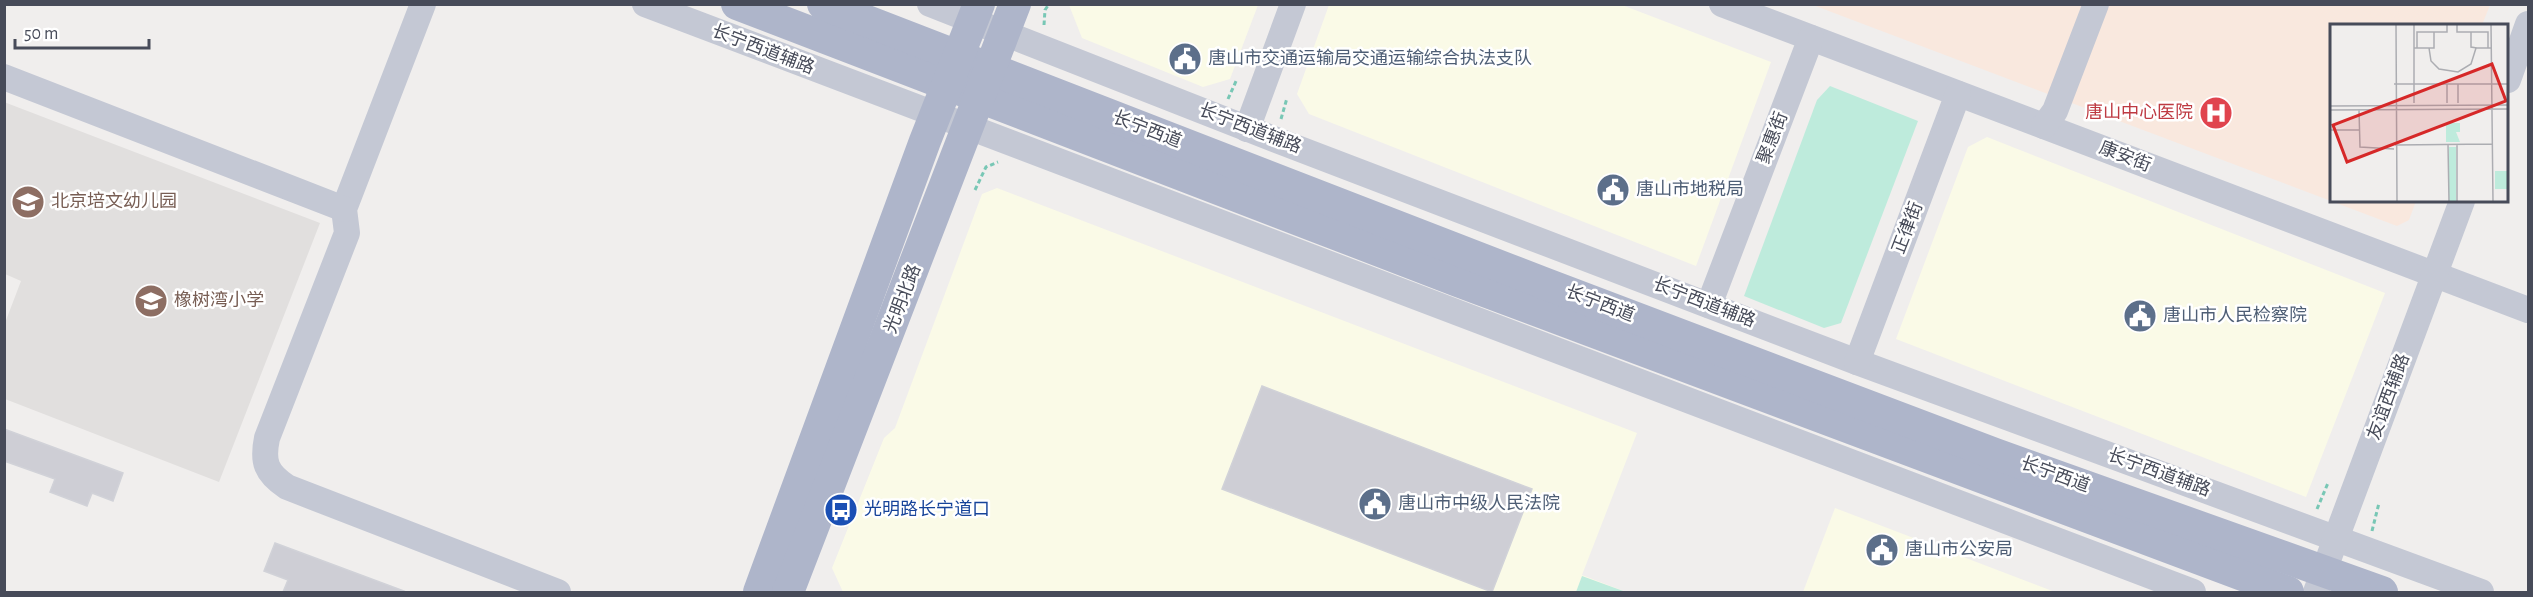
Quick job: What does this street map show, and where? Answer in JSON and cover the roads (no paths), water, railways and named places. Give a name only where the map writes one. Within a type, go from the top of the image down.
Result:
[{"type":"main road","name":"长宁西道","points":[[737,4],[952,70],[1458,281],[2288,592]]},
{"type":"main road","name":"长宁西道","points":[[823,4],[952,70]]},
{"type":"main road","name":"光明北路","points":[[788,592],[1015,4]]},
{"type":"main road","name":"光明北路","points":[[759,592],[934,117],[976,13]]},
{"type":"main road","name":"长宁西道","points":[[985,83],[1524,276],[1984,449],[2320,581],[2382,592]]},
{"type":"street","points":[[423,4],[344,209],[347,233],[267,438],[263,455],[272,477],[287,487],[558,592]]},
{"type":"street","name":"长宁西道辅路","points":[[645,4],[934,117],[1764,433],[2193,592]]},
{"type":"street","name":"长宁西道辅路","points":[[930,4],[976,13],[1003,32],[1247,129],[1857,362],[2481,592]]},
{"type":"street","points":[[1247,129],[1293,4]]},
{"type":"street","points":[[2044,126],[2048,107],[2088,4]]},
{"type":"street","points":[[2044,126],[2055,111],[2096,4]]},
{"type":"street","name":"康安街","points":[[1725,5],[2529,310]]},
{"type":"street","points":[[2509,77],[2529,24]]},
{"type":"street","name":"聚惠街","points":[[1709,305],[1811,38]]},
{"type":"street","points":[[4,77],[344,209]]},
{"type":"street","name":"正律街","points":[[1857,362],[1958,94]]},
{"type":"street","name":"友谊西辅路","points":[[2320,581],[2462,202]]},
{"type":"place","name":"唐山市交通运输局交通运输综合执法支队","points":[[1185,59]]},
{"type":"place","name":"唐山中心医院","points":[[2216,113]]},
{"type":"place","name":"唐山市地税局","points":[[1613,190]]},
{"type":"place","name":"北京培文幼儿园","points":[[28,202]]},
{"type":"place","name":"橡树湾小学","points":[[151,301]]},
{"type":"place","name":"唐山市人民检察院","points":[[2140,316]]},
{"type":"place","name":"唐山市中级人民法院","points":[[1375,504]]},
{"type":"place","name":"光明路长宁道口","points":[[841,510]]},
{"type":"place","name":"唐山市公安局","points":[[1882,550]]}]
